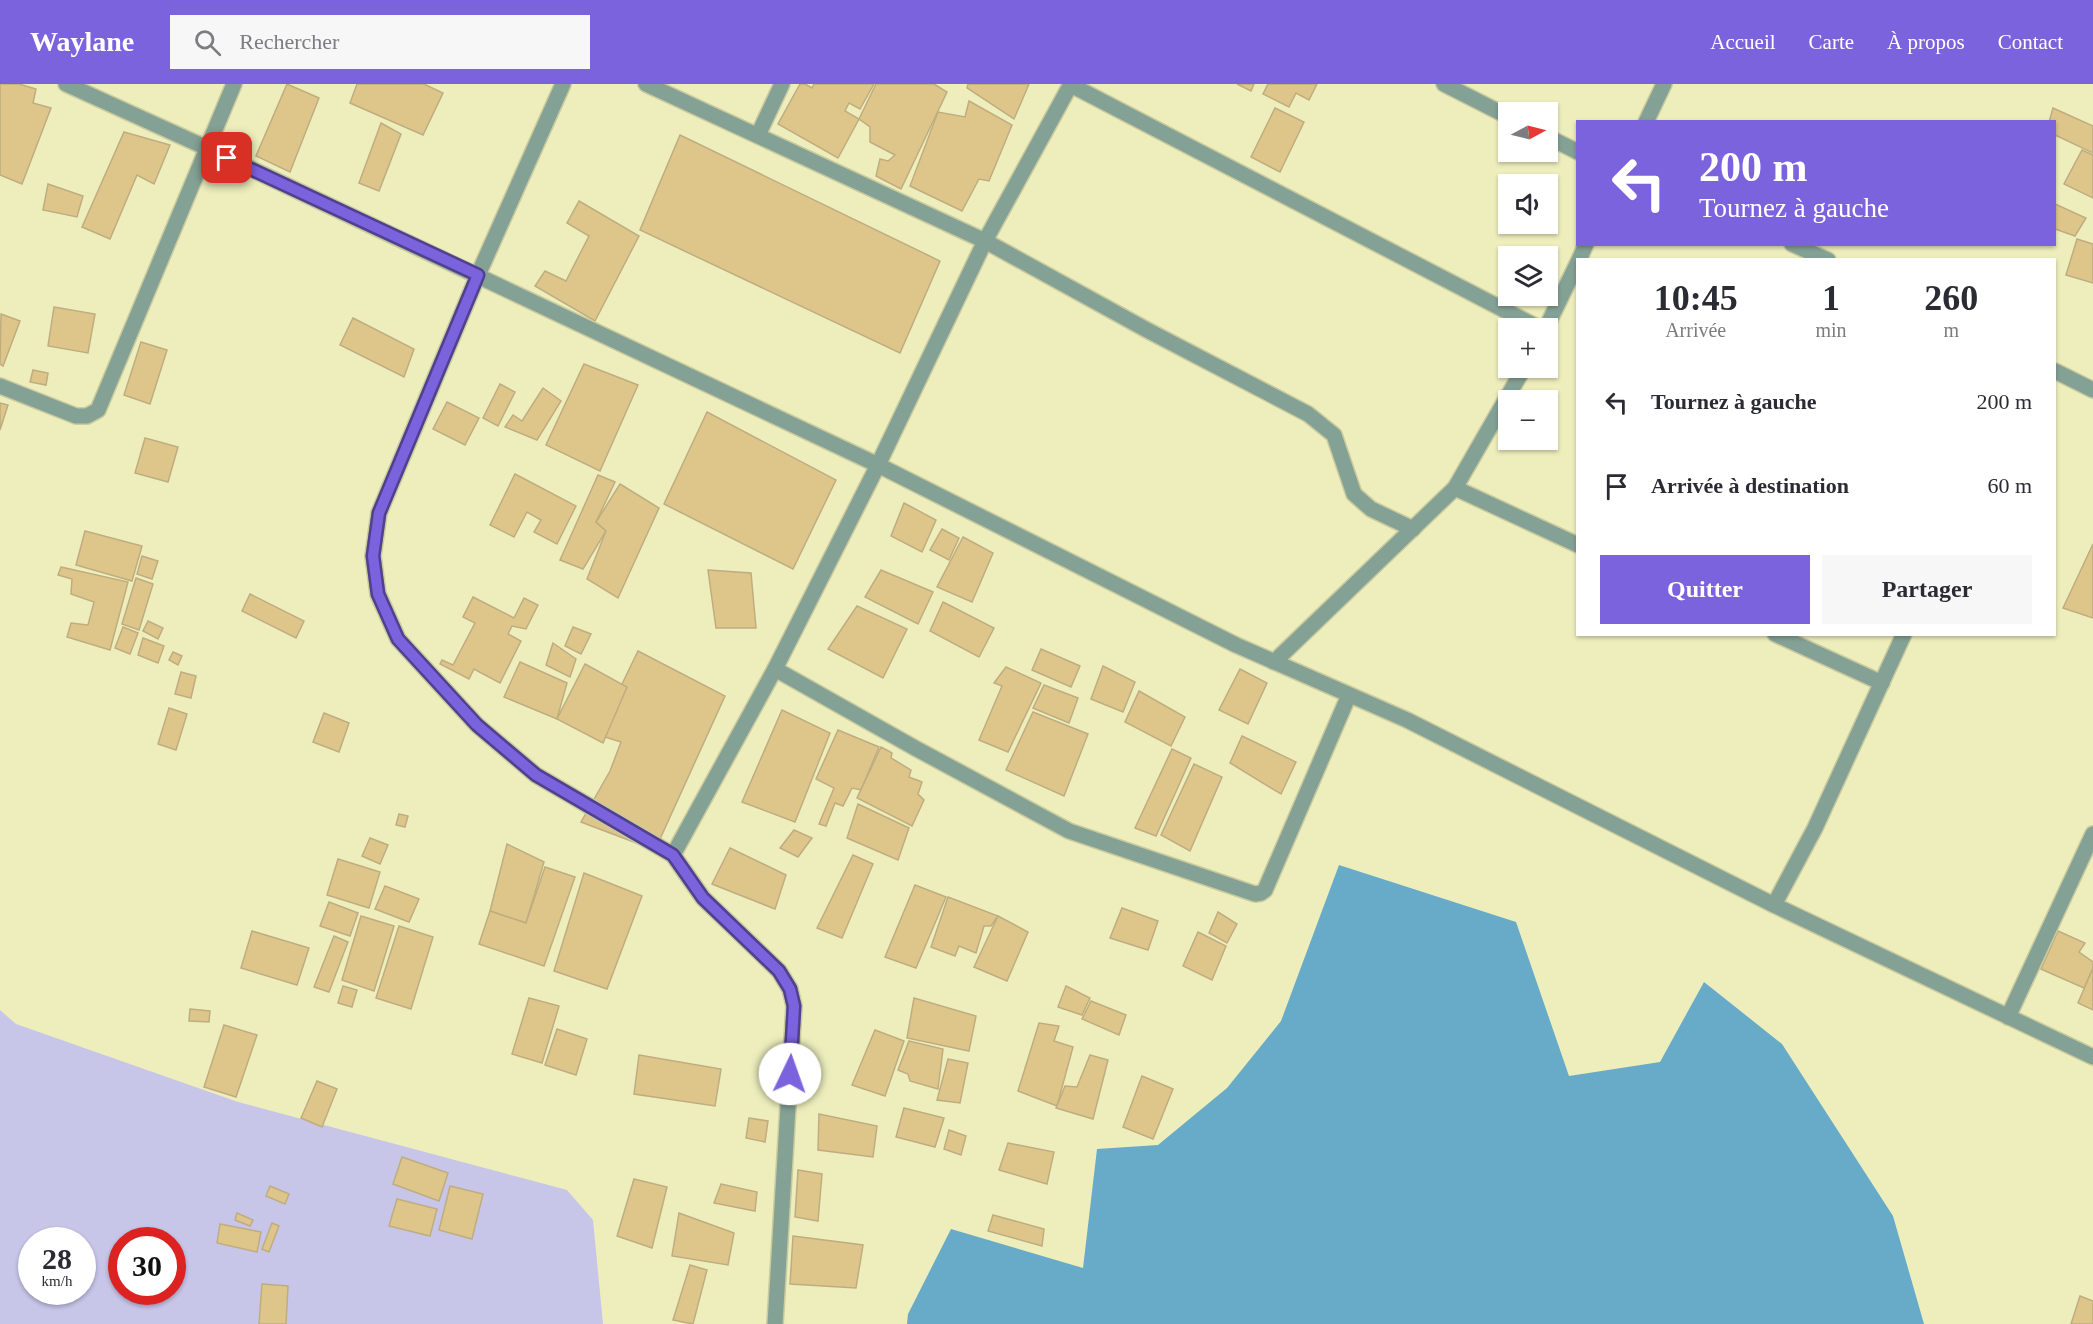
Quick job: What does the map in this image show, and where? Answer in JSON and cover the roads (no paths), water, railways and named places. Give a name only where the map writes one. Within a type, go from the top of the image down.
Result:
[{"type":"street","points":[[66,84],[478,275],[878,465],[1236,645],[1407,720],[1774,905],[2093,1057]]},
{"type":"street","points":[[0,386],[76,416],[87,416],[98,410],[234,84]]},
{"type":"street","points":[[563,84],[478,275],[379,513],[373,556],[378,594],[398,639],[477,725],[536,775],[673,855],[703,898],[779,971],[790,989],[794,1006],[775,1324]]},
{"type":"street","points":[[646,84],[985,241],[1147,330],[1308,414],[1334,435],[1354,494],[1371,509],[1413,529]]},
{"type":"street","points":[[758,135],[782,84]]},
{"type":"street","points":[[673,855],[775,669],[878,465],[985,241],[1071,84],[1520,318]]},
{"type":"street","points":[[1444,84],[1498,111]]},
{"type":"street","points":[[1647,120],[1664,84]]},
{"type":"street","points":[[1558,142],[1576,151]]},
{"type":"street","points":[[1796,246],[1824,258]]},
{"type":"street","points":[[1551,318],[1576,267]]},
{"type":"street","points":[[2056,372],[2093,390]]},
{"type":"street","points":[[1274,662],[1455,488],[1518,378]]},
{"type":"street","points":[[1455,488],[1576,544]]},
{"type":"street","points":[[1779,636],[1882,684]]},
{"type":"street","points":[[1774,905],[1815,828],[1903,636]]},
{"type":"street","points":[[775,669],[1069,831],[1255,894],[1265,890],[1350,695]]},
{"type":"street","points":[[2008,1017],[2093,834]]}]
